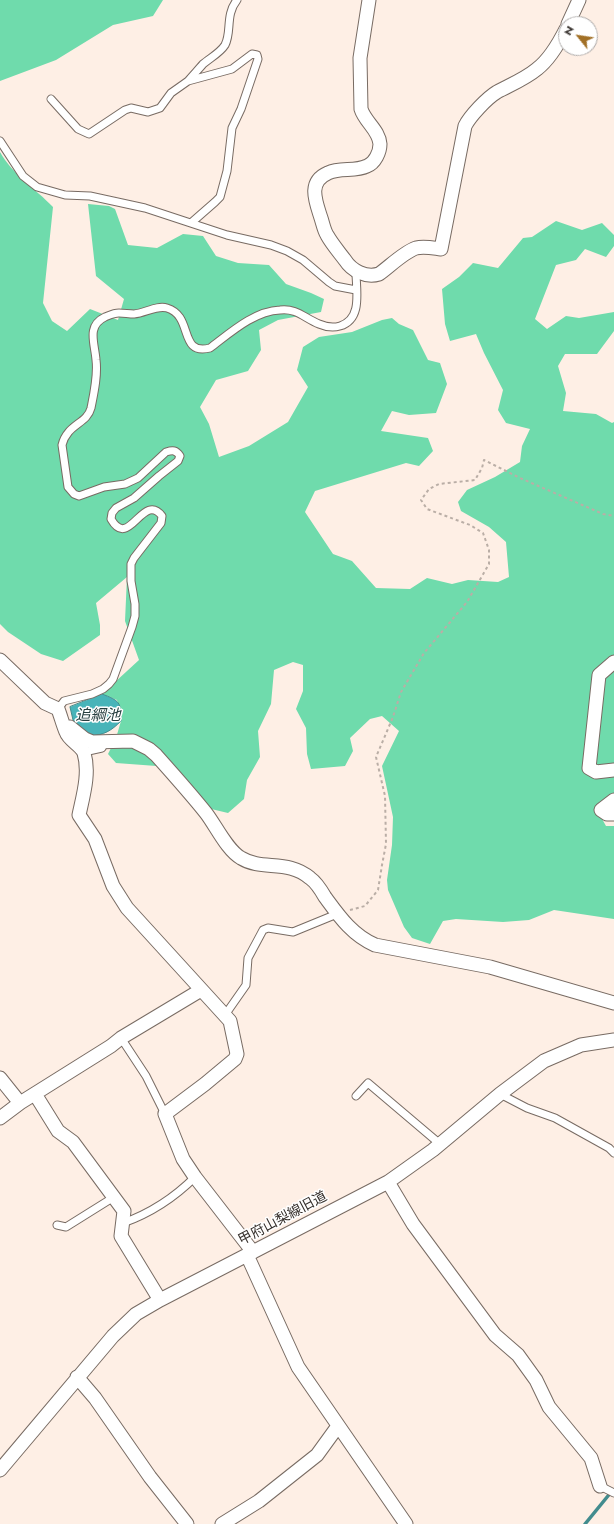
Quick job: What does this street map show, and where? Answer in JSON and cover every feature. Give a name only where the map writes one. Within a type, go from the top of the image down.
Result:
[{"type":"street","points":[[369,0],[360,58],[361,109],[378,134],[380,144],[378,154],[374,161],[367,166],[325,173],[319,179],[315,187],[314,197],[327,235],[347,263],[356,272],[374,276],[379,274],[409,251],[416,248],[427,247],[441,249],[465,126],[468,120],[496,93],[538,69],[558,43]]},
{"type":"street","points":[[572,16],[579,0]]},
{"type":"street","points":[[0,660],[45,703],[58,709],[64,723],[66,733],[84,752],[86,768],[85,783],[79,815],[95,839],[113,886],[127,908],[230,1021],[237,1054],[235,1059],[165,1114],[183,1158],[250,1254],[298,1367],[406,1524]]},
{"type":"street","points":[[614,662],[599,675],[589,768],[596,772],[614,770]]},
{"type":"street","points":[[64,723],[85,739],[92,742],[133,741],[150,749],[201,807],[240,858],[249,862],[297,869],[306,874],[314,881],[337,914],[352,931],[364,940],[375,945],[490,967],[614,1003]]},
{"type":"street","points":[[614,800],[601,810],[607,814],[614,814]]},
{"type":"street","points":[[0,1118],[20,1103],[111,1046],[121,1038],[201,990]]},
{"type":"street","name":"甲府山梨線旧道","points":[[0,1470],[77,1377],[123,1325],[136,1314],[160,1300],[388,1182],[440,1144],[500,1094],[544,1061],[581,1045],[614,1040]]},
{"type":"street","points":[[0,1078],[20,1103]]},
{"type":"street","points":[[35,1094],[58,1131],[73,1142],[124,1212],[121,1236],[160,1300]]},
{"type":"street","points":[[388,1182],[413,1224],[495,1335],[518,1355],[536,1380],[549,1408],[591,1458],[600,1486]]},
{"type":"street","points":[[77,1377],[95,1398],[150,1477],[187,1524]]},
{"type":"street","points":[[222,1524],[259,1501],[317,1455],[338,1426]]},
{"type":"lane","points":[[51,99],[78,129],[89,134],[124,110],[131,108],[148,112],[160,108],[171,93],[188,81],[224,46],[227,40],[229,16],[233,4],[237,0]]},
{"type":"lane","points":[[188,81],[232,69],[252,54],[257,55],[258,59],[232,128],[227,171],[220,197],[190,223]]},
{"type":"lane","points":[[0,141],[23,176],[37,187],[65,195],[90,196],[145,208],[227,235],[271,245],[287,251],[303,260],[336,286],[356,290]]},
{"type":"lane","points":[[58,709],[64,701],[92,694],[103,689],[113,679],[132,627],[134,616],[135,604],[131,581],[131,564],[161,523],[162,516],[154,509],[148,510],[130,527],[123,529],[118,528],[114,524],[111,519],[112,513],[116,508],[134,498],[178,461],[180,456],[177,452],[172,450],[166,452],[138,478],[125,484],[104,487],[80,496],[74,494],[68,487],[62,445],[63,438],[68,430],[86,417],[90,410],[96,372],[96,359],[92,332],[96,323],[111,314],[135,314],[165,307],[179,314],[189,341],[192,346],[198,349],[210,348],[252,318],[272,310],[291,310],[320,325],[330,327],[345,324],[350,321],[354,314],[357,304],[356,272]]},
{"type":"lane","points":[[84,752],[102,748],[105,742]]},
{"type":"lane","points":[[225,1015],[246,985],[248,958],[262,930],[268,928],[293,932],[337,914]]},
{"type":"lane","points":[[121,1038],[146,1076],[165,1114]]},
{"type":"lane","points":[[356,1096],[368,1083],[440,1144]]},
{"type":"lane","points":[[500,1094],[527,1108],[555,1118],[609,1148],[614,1153]]},
{"type":"lane","points":[[123,1223],[142,1216],[165,1203],[183,1189],[195,1177]]},
{"type":"lane","points":[[57,1226],[66,1227],[114,1197]]},
{"type":"lane","points":[[600,1486],[614,1494]]},
{"type":"path","points":[[337,914],[365,906],[378,890],[386,844],[386,830],[385,796],[376,756],[393,717],[401,692],[424,652],[466,602],[488,564],[489,550],[483,533],[470,525],[427,509],[421,500],[429,490],[439,484],[475,480],[482,468],[484,460],[520,478],[603,514],[614,516]]},
{"type":"green space","points":[[0,0],[163,0],[153,16],[113,25],[56,60],[0,81]]},
{"type":"green space","points":[[0,152],[11,168],[53,207],[43,303],[52,321],[67,331],[90,309],[118,320],[124,299],[96,276],[88,204],[109,206],[115,209],[128,245],[157,248],[183,234],[203,236],[216,256],[238,263],[269,265],[286,284],[324,299],[321,312],[278,320],[259,330],[261,350],[248,371],[216,380],[200,407],[209,424],[219,457],[249,446],[288,422],[308,387],[297,370],[303,347],[319,337],[352,332],[382,320],[392,318],[399,324],[413,330],[428,360],[440,363],[447,384],[436,413],[409,415],[392,411],[381,431],[428,438],[433,451],[419,466],[406,463],[315,491],[305,512],[333,554],[352,561],[376,588],[410,589],[427,578],[452,584],[468,580],[498,582],[509,577],[506,542],[489,527],[461,511],[458,502],[467,490],[495,477],[520,462],[522,446],[530,429],[506,423],[498,410],[503,390],[476,334],[450,341],[445,324],[442,289],[459,277],[473,263],[498,268],[523,238],[532,237],[556,221],[582,230],[602,223],[614,235],[614,246],[606,257],[585,249],[576,260],[556,265],[535,319],[547,329],[566,316],[579,318],[614,312],[614,331],[597,354],[565,354],[558,366],[566,393],[563,411],[596,414],[612,423],[614,422],[614,808],[601,817],[606,826],[614,826],[614,919],[554,910],[529,920],[503,922],[456,919],[443,921],[430,944],[412,938],[404,927],[388,890],[387,880],[392,845],[393,817],[382,766],[399,731],[382,716],[370,719],[350,738],[353,751],[345,766],[311,769],[307,754],[306,728],[296,709],[303,691],[303,665],[293,662],[274,670],[271,704],[258,731],[260,757],[247,780],[244,799],[228,813],[207,808],[170,767],[116,763],[108,754],[116,738],[121,721],[117,700],[102,694],[139,660],[125,621],[127,577],[96,603],[100,625],[100,635],[63,661],[41,654],[8,632],[0,624]]},
{"type":"water","name":"追綱池","points":[[102,694],[113,698],[118,703],[121,710],[121,721],[107,732],[90,736],[73,720],[70,707]]},
{"type":"waterway","points":[[585,1524],[612,1491]]}]
